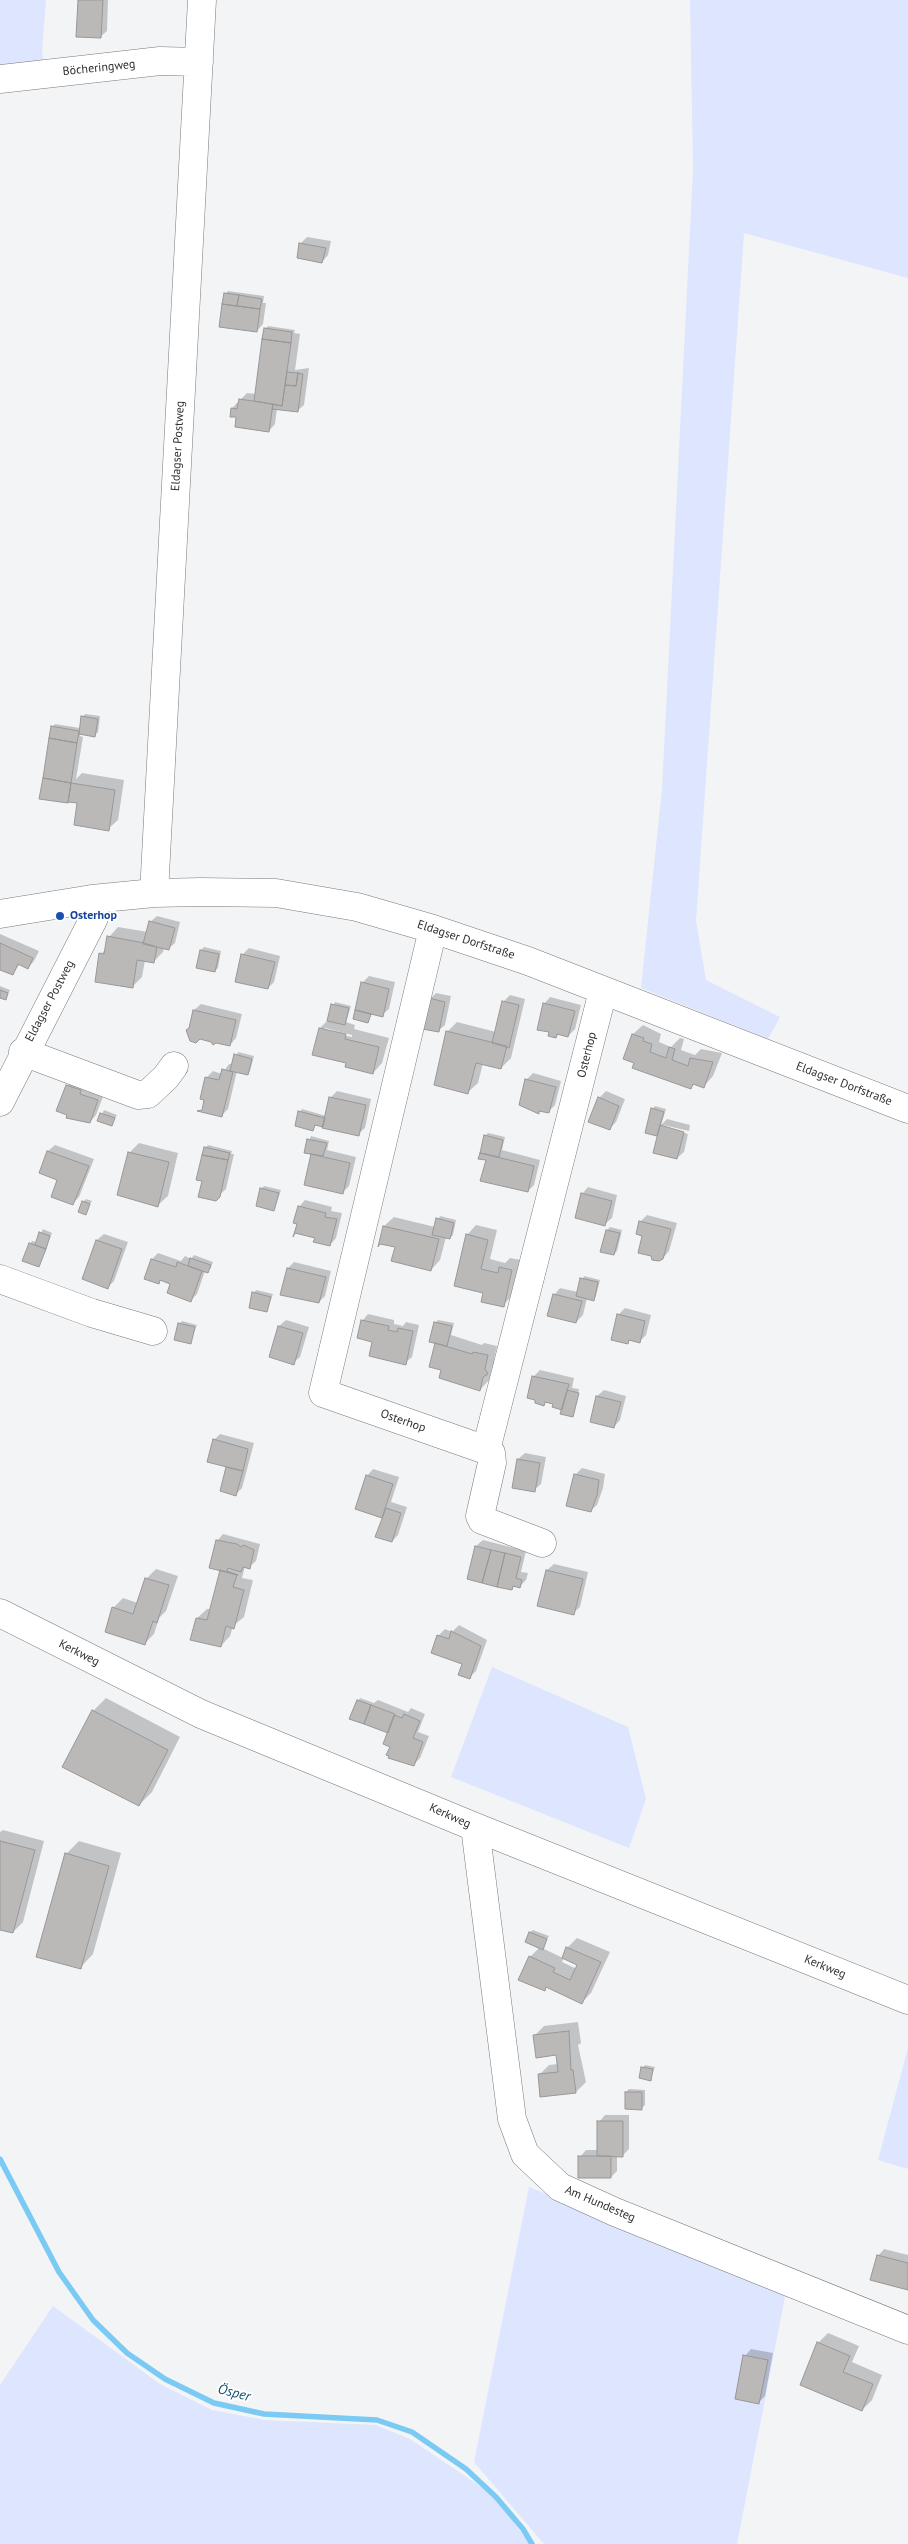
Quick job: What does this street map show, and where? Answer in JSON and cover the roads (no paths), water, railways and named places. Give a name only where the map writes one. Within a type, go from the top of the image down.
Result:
[{"type":"street","name":"Eldagser Postweg","points":[[154,893],[202,0]]},
{"type":"street","name":"Böcheringweg","points":[[0,79],[160,61],[199,62]]},
{"type":"street","name":"Eldagser Dorfstraße","points":[[0,914],[154,893],[276,893],[356,907],[433,929],[528,961],[908,1109]]},
{"type":"street","name":"Eldagser Postweg","points":[[0,1102],[94,918],[92,900]]},
{"type":"street","name":"Osterhop","points":[[433,929],[323,1392],[486,1450],[603,991]]},
{"type":"street","points":[[24,1052],[138,1095],[148,1094],[166,1077],[174,1066]]},
{"type":"street","points":[[0,1279],[92,1313],[153,1332]]},
{"type":"street","points":[[486,1450],[491,1453],[492,1464],[480,1516],[482,1520],[542,1543]]},
{"type":"street","name":"Kerkweg","points":[[0,1613],[201,1714],[475,1827],[908,2000]]},
{"type":"street","name":"Am Hundesteg","points":[[475,1827],[512,2119],[526,2154],[560,2187],[908,2330]]},
{"type":"waterway","name":"Ösper","points":[[0,2159],[59,2272],[93,2320],[127,2353],[165,2379],[214,2403],[264,2414],[377,2420],[412,2432],[466,2469],[496,2497],[523,2529],[532,2544]]},
{"type":"place","name":"Osterhop","points":[[60,916]]}]
